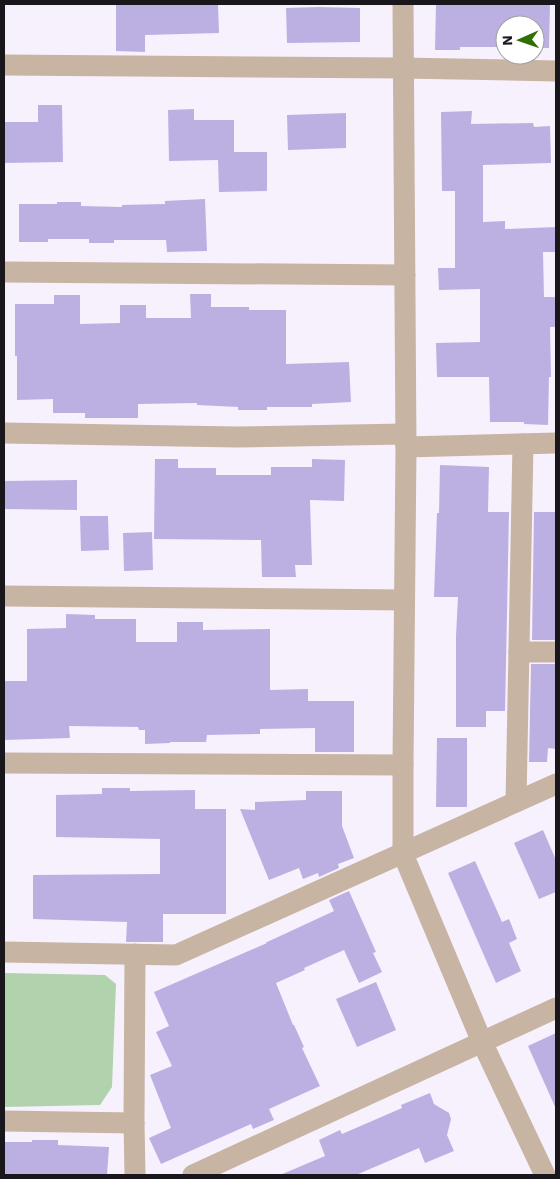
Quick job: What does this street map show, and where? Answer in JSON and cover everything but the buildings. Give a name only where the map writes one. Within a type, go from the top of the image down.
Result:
[{"type":"street","points":[[403,4],[406,447],[403,854],[482,1042],[546,1175]]},
{"type":"street","points":[[4,65],[556,70]]},
{"type":"street","points":[[4,272],[405,275]]},
{"type":"street","points":[[4,433],[237,438],[404,434],[406,447]]},
{"type":"street","points":[[406,447],[556,443]]},
{"type":"street","points":[[516,802],[523,444]]},
{"type":"street","points":[[4,596],[404,600]]},
{"type":"street","points":[[519,652],[556,652]]},
{"type":"street","points":[[4,763],[403,765]]},
{"type":"street","points":[[4,952],[176,955],[556,784]]},
{"type":"street","points":[[135,954],[135,1175]]},
{"type":"street","points":[[193,1175],[556,1008]]},
{"type":"street","points":[[4,1121],[134,1123]]},
{"type":"green space","points":[[4,973],[105,975],[116,984],[112,1087],[100,1105],[4,1107]]}]
